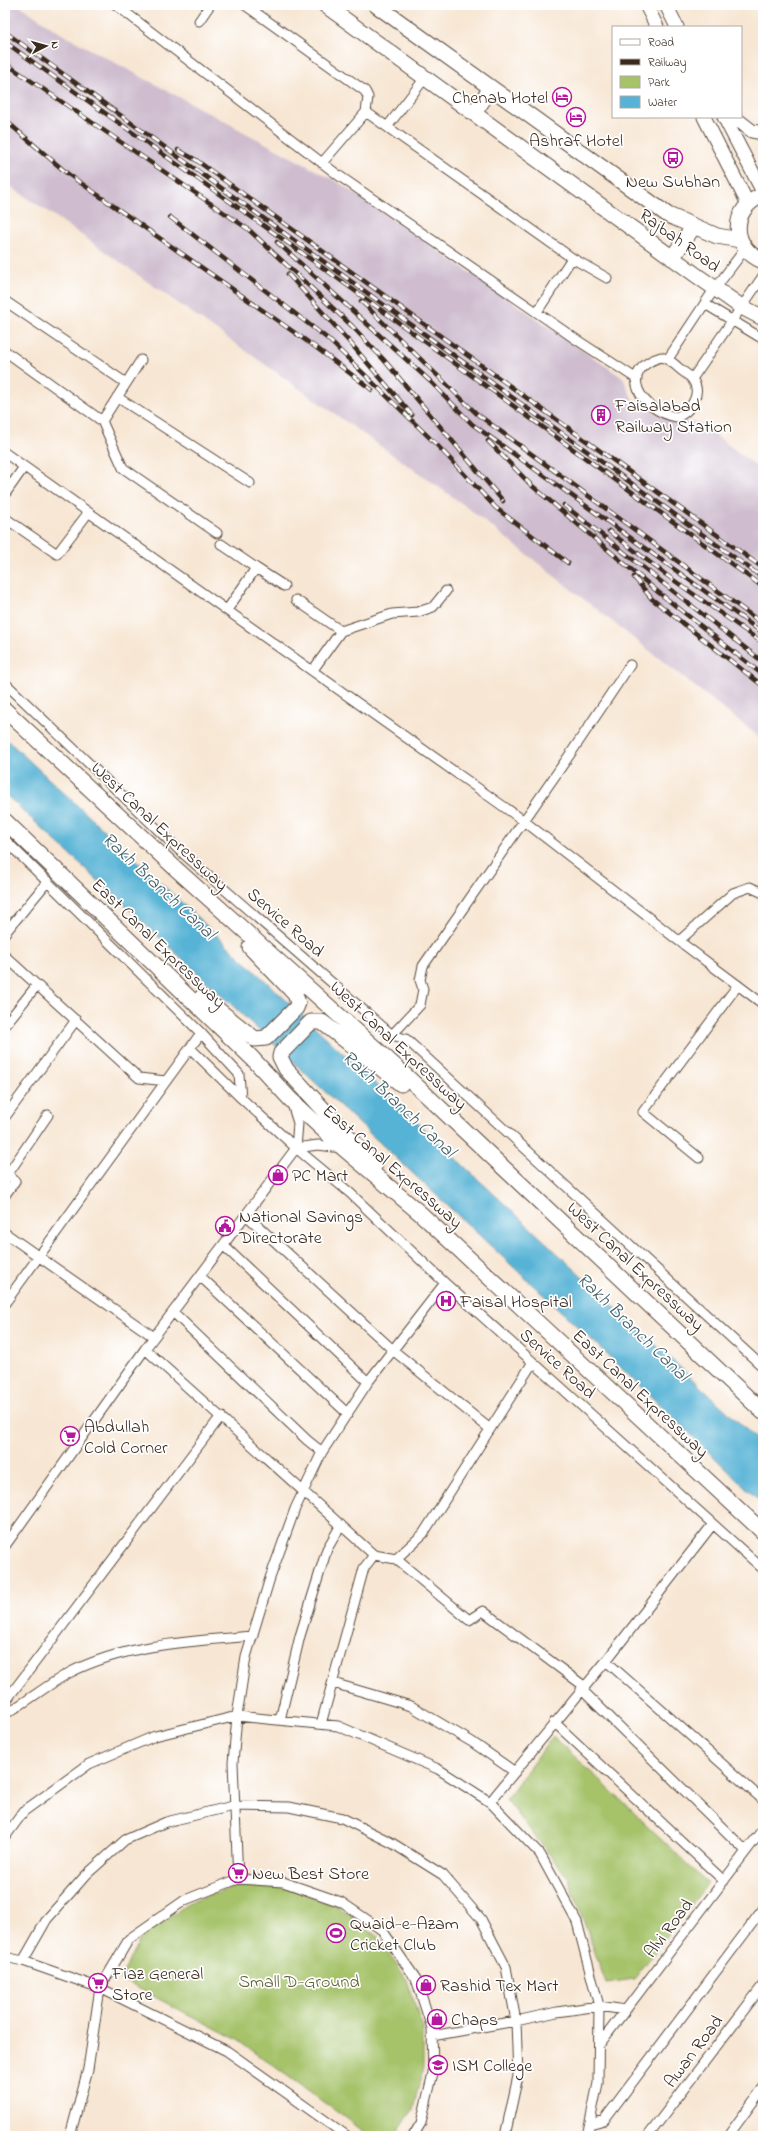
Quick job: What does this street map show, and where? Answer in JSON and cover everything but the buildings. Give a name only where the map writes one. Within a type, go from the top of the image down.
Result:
[{"type":"main road","name":"Rajbah Road","points":[[325,5],[715,289],[740,306],[763,318]]},
{"type":"main road","name":"Rajbah Road","points":[[376,5],[668,215],[717,236],[743,245]]},
{"type":"main road","points":[[646,5],[656,26]]},
{"type":"main road","points":[[666,5],[676,26]]},
{"type":"main road","points":[[474,114],[491,88]]},
{"type":"main road","points":[[705,118],[748,204]]},
{"type":"main road","points":[[725,118],[763,192]]},
{"type":"main road","points":[[735,118],[752,131],[763,134]]},
{"type":"main road","points":[[763,195],[748,204],[739,220],[738,230],[743,245],[753,256],[763,261]]},
{"type":"main road","points":[[672,258],[694,226]]},
{"type":"main road","name":"West Canal Expressway","points":[[5,710],[175,868],[376,1048],[712,1365],[763,1411]]},
{"type":"main road","name":"East Canal Expressway","points":[[5,821],[115,925],[252,1058],[290,1099],[342,1148],[421,1214],[763,1532]]},
{"type":"main road","points":[[115,925],[249,1036],[255,1040],[266,1038],[296,1008],[298,1003],[295,994],[175,868]]},
{"type":"main road","points":[[421,1214],[286,1069],[280,1057],[281,1053],[310,1022],[322,1022],[331,1027],[488,1153]]},
{"type":"main road","points":[[665,1441],[763,1538]]},
{"type":"street","points":[[116,5],[322,163],[537,312],[637,379]]},
{"type":"street","points":[[199,21],[210,5]]},
{"type":"street","points":[[245,5],[365,91],[368,98],[366,112],[322,163]]},
{"type":"street","points":[[387,127],[425,78]]},
{"type":"street","points":[[366,112],[572,258],[607,278]]},
{"type":"street","points":[[668,359],[743,245]]},
{"type":"street","points":[[537,312],[572,258]]},
{"type":"street","points":[[692,379],[740,306],[763,276]]},
{"type":"street","points":[[5,301],[126,383]]},
{"type":"street","points":[[705,304],[763,338]]},
{"type":"street","points":[[5,351],[102,421],[123,468],[217,533]]},
{"type":"street","points":[[661,357],[668,359],[692,379],[696,391],[691,408],[677,417],[659,412],[648,404],[639,393],[637,379],[644,366],[654,359],[661,357]]},
{"type":"street","points":[[102,421],[141,360]]},
{"type":"street","points":[[117,397],[250,483]]},
{"type":"street","points":[[5,453],[524,821],[763,1004]]},
{"type":"street","points":[[5,494],[24,467]]},
{"type":"street","points":[[5,518],[57,554],[88,513]]},
{"type":"street","points":[[221,544],[284,586]]},
{"type":"street","points":[[227,610],[256,568]]},
{"type":"street","points":[[313,670],[341,631],[392,614],[418,612],[433,607],[446,590]]},
{"type":"street","points":[[296,600],[341,631]]},
{"type":"street","points":[[392,1035],[420,1005],[423,989],[420,980],[423,966],[630,665]]},
{"type":"street","name":"Service Road","points":[[5,683],[177,848],[392,1035],[406,1039],[763,1366]]},
{"type":"street","points":[[5,840],[201,1033],[239,1074],[241,1098]]},
{"type":"street","points":[[5,933],[48,881]]},
{"type":"street","points":[[679,941],[733,893],[750,887],[763,893]]},
{"type":"street","points":[[5,956],[139,1078],[166,1081]]},
{"type":"street","points":[[5,1025],[37,985]]},
{"type":"street","points":[[699,1158],[643,1112],[738,985]]},
{"type":"street","points":[[5,1116],[76,1020]]},
{"type":"street","points":[[5,1303],[201,1033]]},
{"type":"street","name":"Service Road","points":[[190,1048],[241,1098],[296,1148],[350,1193],[445,1283],[763,1569]]},
{"type":"street","points":[[5,1546],[145,1349],[296,1148],[298,1123],[296,1112],[290,1099]]},
{"type":"street","points":[[5,1195],[15,1181],[7,1173],[48,1115]]},
{"type":"street","points":[[296,1148],[318,1145],[342,1148]]},
{"type":"street","points":[[246,1214],[394,1351],[490,1429]]},
{"type":"street","points":[[5,1233],[154,1337]]},
{"type":"street","points":[[223,1245],[368,1382]]},
{"type":"street","points":[[200,1276],[348,1414]]},
{"type":"street","points":[[238,1879],[233,1806],[233,1763],[237,1716],[241,1681],[270,1578],[302,1492],[322,1452],[368,1382],[394,1351],[445,1283]]},
{"type":"street","points":[[173,1312],[278,1413],[322,1452]]},
{"type":"street","points":[[145,1349],[221,1416],[302,1492],[341,1524],[374,1555],[396,1559],[469,1620],[483,1611],[582,1687],[746,1851]]},
{"type":"street","points":[[396,1559],[423,1534],[533,1362]]},
{"type":"street","points":[[5,1702],[221,1416]]},
{"type":"street","points":[[280,1720],[300,1636],[327,1549],[341,1524]]},
{"type":"street","points":[[490,1802],[582,1687],[606,1662],[713,1524]]},
{"type":"street","points":[[322,1724],[364,1568],[374,1555]]},
{"type":"street","points":[[5,1714],[69,1673],[112,1656],[181,1642],[253,1636]]},
{"type":"street","points":[[606,1662],[763,1800]]},
{"type":"street","points":[[332,1683],[411,1706],[472,1742],[515,1772]]},
{"type":"street","points":[[5,1837],[24,1811],[89,1764],[156,1736],[237,1716],[338,1726],[438,1769],[490,1802],[540,1854],[577,1922],[599,2006],[598,2084],[587,2136]]},
{"type":"street","points":[[554,1722],[724,1881]]},
{"type":"street","points":[[23,1961],[47,1919],[86,1875],[125,1840],[166,1822],[233,1806],[289,1806],[342,1818],[392,1843],[443,1875],[480,1919],[506,1967],[516,2021],[518,2076],[506,2136]]},
{"type":"street","name":"Alvi Road","points":[[599,2045],[763,1830]]},
{"type":"street","points":[[70,2136],[88,2069],[100,1988],[129,1939],[185,1900],[238,1879],[283,1882],[341,1902],[382,1930],[416,1979],[432,2028],[433,2073],[421,2123],[413,2136]]},
{"type":"street","points":[[590,2124],[604,2120],[763,1909]]},
{"type":"street","points":[[5,1957],[23,1961],[100,1988],[227,2051],[347,2136]]},
{"type":"street","name":"Awan Road","points":[[648,2136],[763,1985]]},
{"type":"street","points":[[432,2036],[557,2012],[599,2006],[625,2010]]},
{"type":"street","points":[[728,2136],[763,2088]]},
{"type":"shaded area","points":[[5,5],[19,5],[60,33],[341,184],[623,378],[632,398],[667,420],[698,422],[763,471],[763,740],[464,505],[53,215],[5,183]]},
{"type":"green space","points":[[553,1736],[708,1883],[634,1979],[606,1983],[568,1878],[506,1799]]},
{"type":"green space","name":"Small D-Ground","points":[[284,1886],[337,1906],[376,1935],[407,1980],[423,2029],[423,2068],[413,2110],[394,2136],[370,2136],[238,2040],[120,1979],[140,1939],[190,1902],[235,1887]]},
{"type":"water","name":"Rakh Branch Canal","points":[[5,738],[763,1445],[763,1504],[593,1341],[5,794]]},
{"type":"railway","points":[[5,32],[763,578]]},
{"type":"railway","points":[[5,42],[333,275],[763,587]]},
{"type":"railway","points":[[5,63],[248,229],[352,326],[384,360],[503,501]]},
{"type":"railway","points":[[5,120],[68,174],[318,349],[372,390]]},
{"type":"railway","points":[[178,150],[196,160],[763,568]]},
{"type":"railway","points":[[170,217],[328,339],[436,444],[496,508],[568,563]]},
{"type":"railway","points":[[277,242],[431,382],[472,424],[763,633]]},
{"type":"railway","points":[[288,274],[353,346],[412,415]]},
{"type":"railway","points":[[361,301],[477,414],[763,624]]},
{"type":"railway","points":[[488,441],[530,484],[658,592],[763,675]]},
{"type":"railway","points":[[564,505],[763,662]]},
{"type":"railway","points":[[609,531],[665,574],[763,643]]},
{"type":"railway","points":[[634,577],[652,599],[763,686]]},
{"type":"place","name":"Chenab Hotel","points":[[562,97]]},
{"type":"place","name":"Ashraf Hotel","points":[[576,117]]},
{"type":"place","name":"New Subhan","points":[[673,158]]},
{"type":"place","name":"Faisalabad Railway Station","points":[[601,415]]},
{"type":"place","name":"PC Mart","points":[[278,1175]]},
{"type":"place","name":"National Savings Directorate","points":[[225,1226]]},
{"type":"place","name":"Faisal Hospital","points":[[446,1301]]},
{"type":"place","name":"Abdullah Cold Corner","points":[[70,1436]]},
{"type":"place","name":"New Best Store","points":[[238,1873]]},
{"type":"place","name":"Quaid-e-Azam Cricket Club","points":[[336,1933]]},
{"type":"place","name":"Fiaz General Store","points":[[98,1983]]},
{"type":"place","name":"Rashid Tex Mart","points":[[426,1985]]},
{"type":"place","name":"Chaps","points":[[437,2019]]},
{"type":"place","name":"ISM College","points":[[438,2065]]}]
